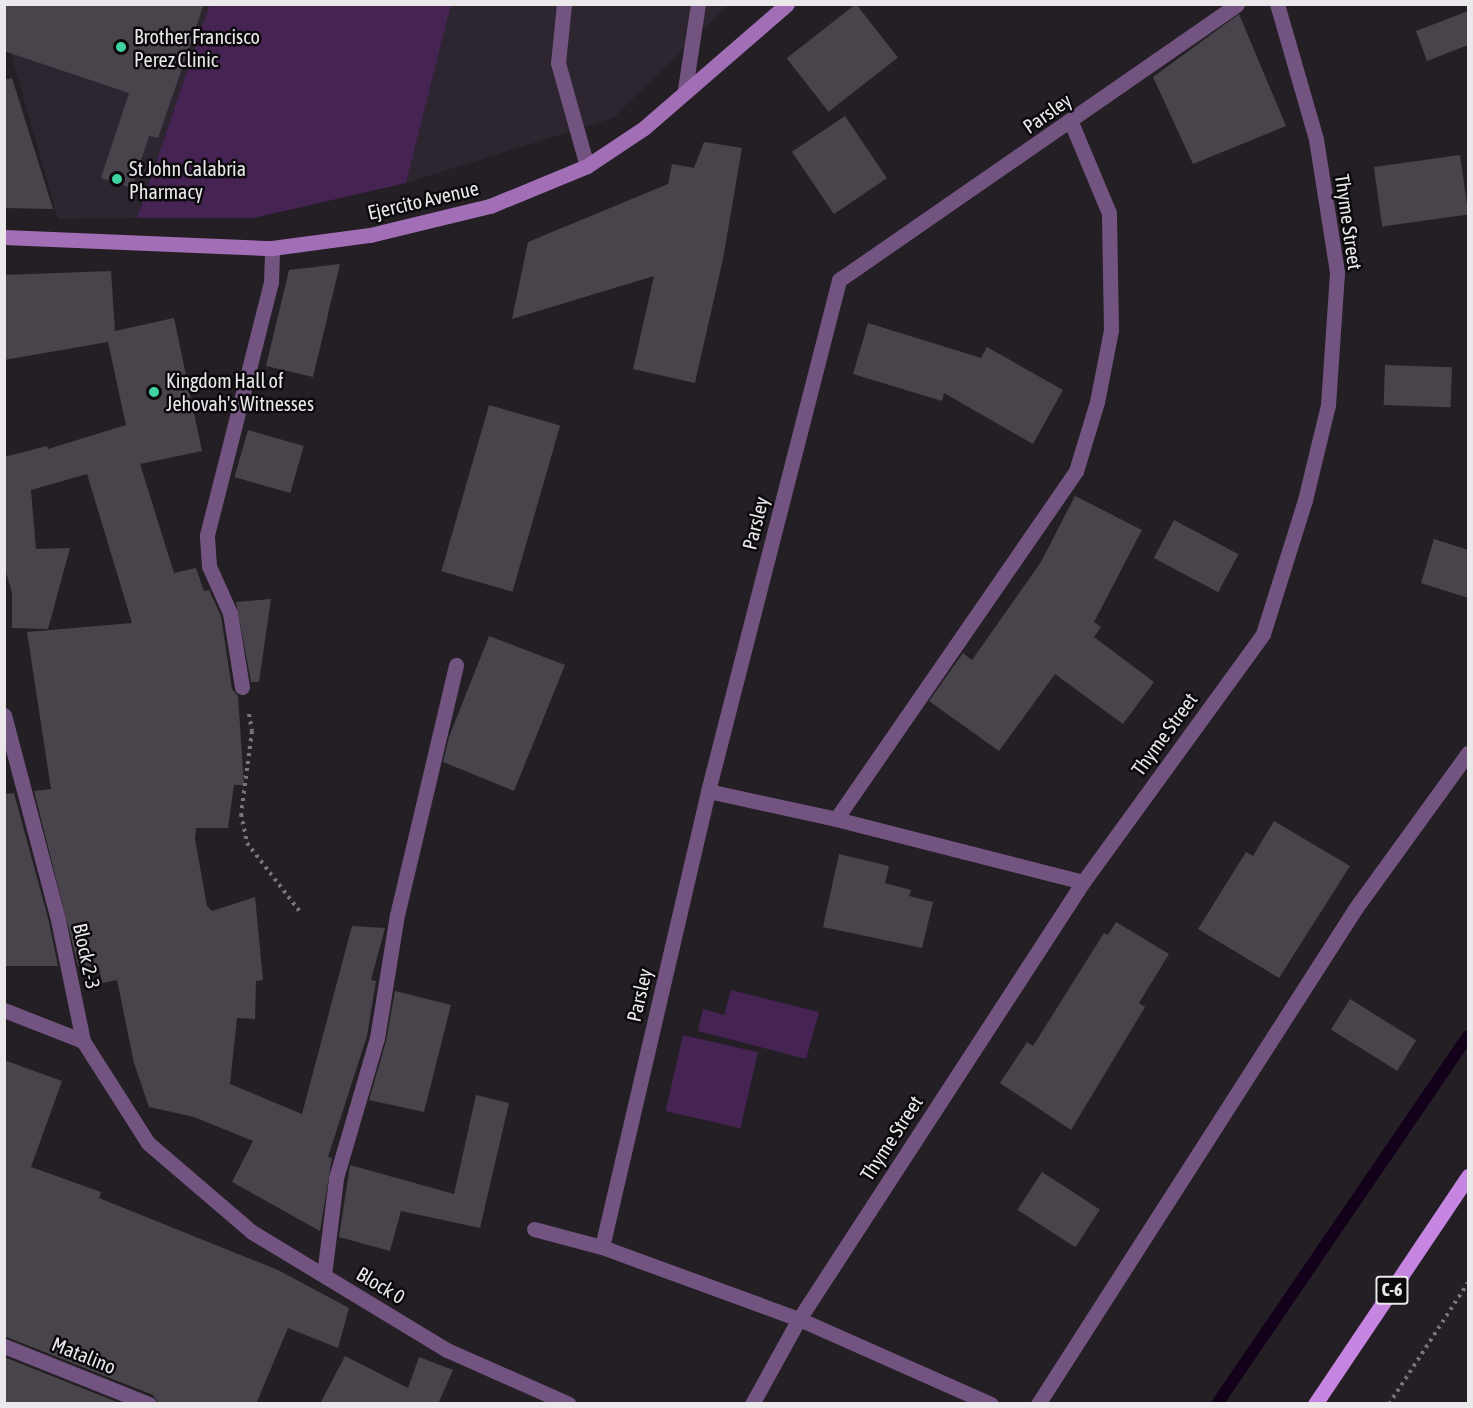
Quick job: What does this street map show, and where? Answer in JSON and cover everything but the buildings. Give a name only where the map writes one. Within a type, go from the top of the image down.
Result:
[{"type":"main road","name":"Ejercito Avenue","points":[[4,237],[272,248],[370,235],[490,206],[587,166],[644,128],[685,89],[787,4]]},
{"type":"main road","name":"C-6","points":[[1319,1402],[1468,1179]]},
{"type":"street","points":[[564,4],[558,63],[587,166]]},
{"type":"street","points":[[685,89],[698,4]]},
{"type":"street","name":"Parsley","points":[[602,1247],[708,791],[839,279],[1071,122],[1237,4]]},
{"type":"street","name":"Thyme Street","points":[[752,1404],[799,1319],[1083,882],[1263,633],[1305,500],[1328,405],[1337,272],[1316,139],[1277,4]]},
{"type":"street","points":[[836,819],[1076,471],[1097,402],[1111,318],[1109,213],[1071,122]]},
{"type":"street","points":[[243,687],[230,613],[209,566],[207,535],[271,282],[272,248]]},
{"type":"street","points":[[324,1275],[336,1179],[377,1038],[397,915],[456,665]]},
{"type":"street","name":"Block 2-3","points":[[4,715],[58,920],[83,1041],[148,1143],[188,1173]]},
{"type":"street","points":[[1038,1404],[1355,909],[1468,753]]},
{"type":"street","points":[[708,791],[836,819],[1083,882]]},
{"type":"street","points":[[4,1010],[83,1041]]},
{"type":"street","name":"Block 0","points":[[188,1173],[252,1232],[447,1350],[569,1404]]},
{"type":"street","points":[[534,1229],[602,1247],[799,1319],[991,1404]]},
{"type":"street","name":"Matalino","points":[[4,1346],[149,1404]]},
{"type":"path","points":[[243,687],[252,731],[241,814],[247,843],[302,913]]},
{"type":"path","points":[[1390,1403],[1468,1283]]},
{"type":"shaded area","points":[[210,4],[451,5],[406,183],[254,218],[137,218]]},
{"type":"shaded area","points":[[5,5],[210,5],[137,218],[58,219],[5,33]]},
{"type":"shaded area","points":[[451,5],[728,5],[613,118],[406,183]]},
{"type":"shaded area","points":[[731,990],[819,1012],[806,1059],[698,1031],[703,1009],[724,1015]]},
{"type":"shaded area","points":[[683,1035],[758,1052],[740,1128],[665,1111]]},
{"type":"waterway","points":[[1217,1404],[1468,1036]]},
{"type":"place","name":"Brother Francisco Perez Clinic","points":[[121,47]]},
{"type":"place","name":"St John Calabria Pharmacy","points":[[117,179]]},
{"type":"place","name":"Kingdom Hall of Jehovah's Witnesses","points":[[154,392]]}]
